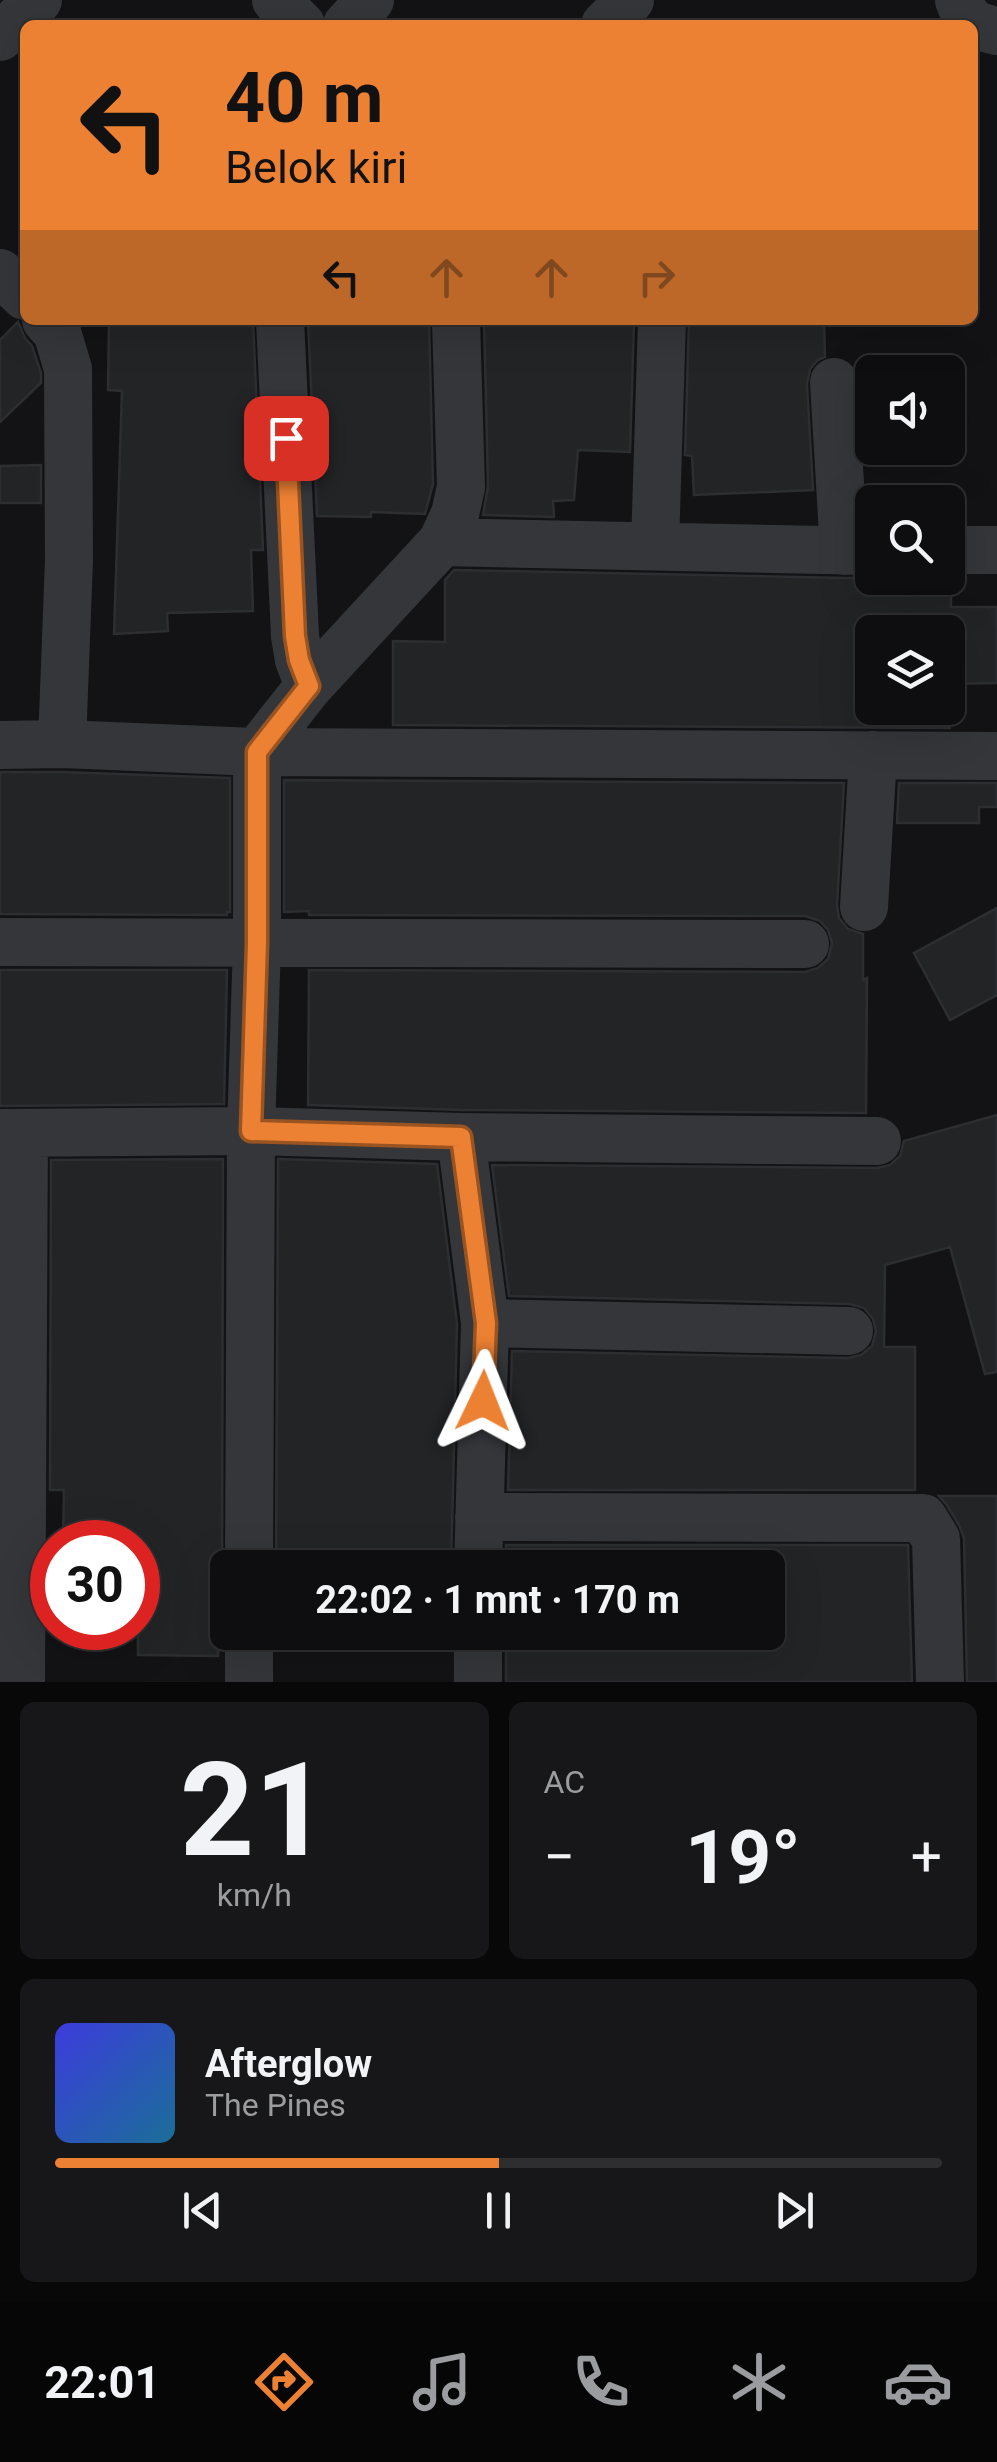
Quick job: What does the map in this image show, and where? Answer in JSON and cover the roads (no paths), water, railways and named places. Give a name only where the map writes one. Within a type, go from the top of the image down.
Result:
[{"type":"street","points":[[276,0],[296,20]]},
{"type":"street","points":[[352,20],[370,0]]},
{"type":"street","points":[[610,20],[630,0]]},
{"type":"street","points":[[49,325],[57,332],[68,369],[69,560],[62,744]]},
{"type":"street","points":[[280,325],[295,636],[309,686]]},
{"type":"street","points":[[249,1550],[257,752],[309,686],[442,542],[461,487],[456,325]]},
{"type":"street","points":[[654,546],[662,325]]},
{"type":"street","points":[[834,382],[855,529]]},
{"type":"street","points":[[442,542],[855,550]]},
{"type":"street","points":[[965,550],[996,550]]},
{"type":"street","points":[[0,745],[257,752],[997,756]]},
{"type":"street","points":[[864,906],[873,755]]},
{"type":"street","points":[[0,942],[806,944]]},
{"type":"street","points":[[21,1682],[11,1514],[12,1134],[251,1131],[876,1141]]},
{"type":"street","points":[[461,1137],[486,1323],[478,1550]]},
{"type":"street","points":[[486,1323],[849,1331]]},
{"type":"street","points":[[478,1517],[924,1518],[936,1539],[940,1682]]},
{"type":"street","points":[[249,1650],[249,1682]]},
{"type":"street","points":[[478,1650],[478,1682]]}]
